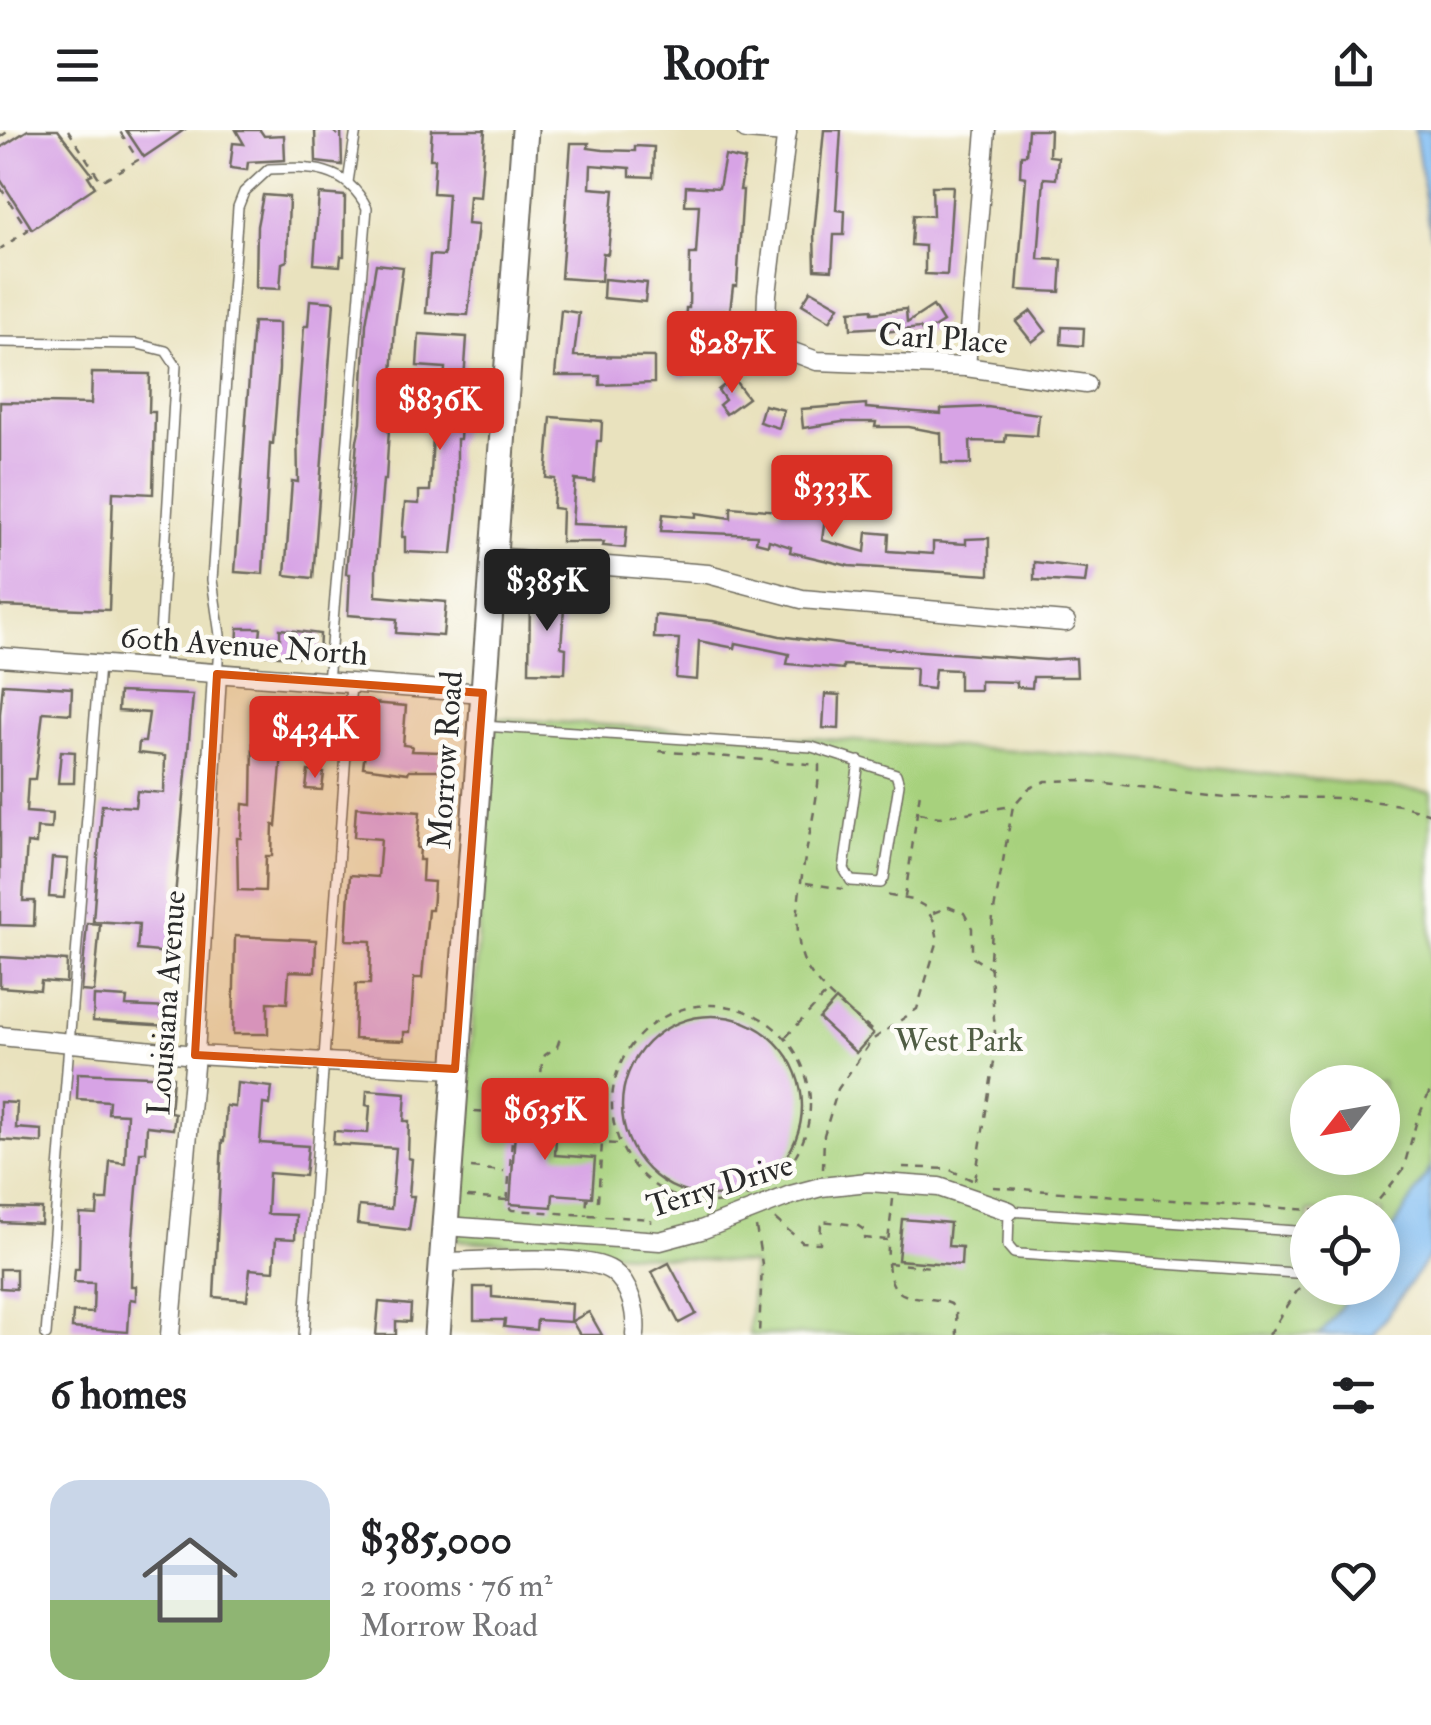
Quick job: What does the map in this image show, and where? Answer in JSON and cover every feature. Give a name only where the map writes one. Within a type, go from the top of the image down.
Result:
[{"type":"street","name":"Morrow Road","points":[[437,1335],[525,130]]},
{"type":"street","points":[[746,130],[787,132]]},
{"type":"street","points":[[966,368],[986,130]]},
{"type":"street","name":"Carl Place","points":[[787,132],[767,294],[766,322],[777,346],[818,361],[966,368],[1086,384]]},
{"type":"street","points":[[495,558],[708,574],[802,600],[1066,622]]},
{"type":"street","name":"60th Avenue North","points":[[0,657],[483,693]]},
{"type":"street","name":"Louisiana Avenue","points":[[170,1335],[195,1055],[217,674]]},
{"type":"street","points":[[0,1036],[195,1055],[455,1069]]},
{"type":"street","name":"Terry Drive","points":[[445,1226],[660,1241],[757,1212],[821,1187],[894,1182],[939,1187],[1009,1211]]},
{"type":"street","points":[[441,1262],[586,1260],[612,1271],[630,1292],[635,1335]]},
{"type":"lane","points":[[348,182],[356,130]]},
{"type":"lane","points":[[217,674],[220,635],[212,580],[238,207],[244,192],[268,169],[299,168],[339,176],[358,188],[367,208],[328,682]]},
{"type":"lane","points":[[0,342],[138,344],[166,351],[176,366],[158,670]]},
{"type":"lane","points":[[46,1335],[99,665]]},
{"type":"lane","points":[[304,1335],[351,684]]},
{"type":"lane","points":[[480,726],[812,747],[860,761],[896,774],[899,778],[884,878],[873,884],[852,880],[844,868],[860,761]]},
{"type":"lane","points":[[1290,1231],[1009,1211],[1008,1246],[1020,1254],[1290,1273]]},
{"type":"path","points":[[0,136],[10,130]]},
{"type":"path","points":[[68,130],[101,181],[138,160],[119,130]]},
{"type":"path","points":[[0,187],[28,230],[0,249]]},
{"type":"path","points":[[655,750],[818,763],[797,919],[798,945],[809,971],[878,1036]]},
{"type":"path","points":[[974,1182],[996,1049],[991,927],[1012,806],[1018,797],[1046,781],[1080,780],[1226,797],[1376,800],[1431,814]]},
{"type":"path","points":[[905,898],[920,792]]},
{"type":"path","points":[[917,813],[939,817],[1012,806]]},
{"type":"path","points":[[803,883],[857,891]]},
{"type":"path","points":[[823,1170],[824,1135],[834,1099],[858,1057],[878,1036],[917,1008],[938,940],[931,915],[920,904],[874,894]]},
{"type":"path","points":[[931,915],[945,908],[962,910],[971,923],[972,957],[991,969]]},
{"type":"path","points":[[785,1038],[829,991]]},
{"type":"path","points":[[694,1006],[730,1007],[756,1016],[785,1038],[805,1074],[809,1117],[805,1137],[792,1161],[762,1189],[722,1203],[684,1199],[647,1179],[621,1144],[612,1102],[618,1071],[633,1043],[663,1017],[694,1006]]},
{"type":"path","points":[[538,1118],[542,1062],[560,1038]]},
{"type":"path","points":[[1383,1195],[1403,1170],[1417,1120],[1431,1089]]},
{"type":"path","points":[[472,1111],[590,1122],[600,1130],[598,1200],[587,1199],[586,1215]]},
{"type":"path","points":[[510,1166],[514,1114]]},
{"type":"path","points":[[593,1143],[621,1144]]},
{"type":"path","points":[[468,1168],[504,1170]]},
{"type":"path","points":[[894,1182],[890,1284],[900,1294],[951,1304],[956,1312],[957,1335]]},
{"type":"path","points":[[465,1197],[507,1200]]},
{"type":"path","points":[[757,1212],[802,1242],[820,1243],[821,1221],[857,1225],[864,1230],[864,1238],[890,1240]]},
{"type":"path","points":[[757,1212],[762,1264],[759,1335]]},
{"type":"path","points":[[888,1263],[932,1267]]},
{"type":"path","points":[[1269,1335],[1290,1303]]},
{"type":"highlighted area","points":[[217,674],[483,693],[455,1069],[195,1055]]},
{"type":"green space","name":"West Park","points":[[494,718],[1110,757],[1431,792],[1431,1192],[1400,1246],[1400,1195],[1290,1195],[1290,1305],[1361,1305],[1335,1335],[749,1335],[753,1264],[457,1240]]},
{"type":"water","points":[[1414,130],[1431,130],[1431,237],[1415,133]]},
{"type":"water","points":[[1431,1167],[1431,1254],[1400,1297],[1400,1218]]},
{"type":"water","points":[[1342,1305],[1394,1305],[1373,1335],[1320,1335]]},
{"type":"building","points":[[28,130],[58,130],[92,174],[88,176],[95,187],[32,229],[0,179],[0,148]]},
{"type":"building","points":[[126,130],[184,130],[144,157]]},
{"type":"building","points":[[236,130],[260,130],[264,136],[284,135],[285,160],[248,162],[247,170],[230,168],[233,143],[244,144]]},
{"type":"building","points":[[315,130],[341,130],[342,165],[316,162]]},
{"type":"building","points":[[432,130],[485,130],[480,197],[469,196],[467,224],[478,225],[468,315],[426,313],[430,255],[444,256],[448,194],[433,193]]},
{"type":"building","points":[[824,130],[841,130],[836,210],[845,211],[844,235],[834,235],[832,270],[815,269],[814,233]]},
{"type":"building","points":[[1028,130],[1050,130],[1049,156],[1058,157],[1056,179],[1044,178],[1038,259],[1062,260],[1060,292],[1017,290],[1026,177],[1020,176],[1021,155],[1026,155]]},
{"type":"building","points":[[571,143],[589,143],[588,148],[603,150],[654,147],[653,177],[630,176],[630,168],[591,165],[590,188],[614,190],[608,254],[603,253],[601,281],[561,278]]},
{"type":"building","points":[[725,156],[745,160],[740,190],[737,286],[733,286],[730,311],[724,310],[723,327],[718,327],[724,370],[679,377],[676,363],[684,361],[681,341],[689,308],[690,254],[696,254],[699,205],[685,205],[686,186],[719,188]]},
{"type":"building","points":[[932,186],[953,186],[947,275],[925,274],[925,246],[911,245],[913,215],[933,216]]},
{"type":"building","points":[[319,194],[345,196],[344,256],[340,266],[314,264]]},
{"type":"building","points":[[263,195],[289,197],[287,261],[282,263],[280,289],[256,288],[257,226]]},
{"type":"building","points":[[376,264],[403,267],[395,325],[376,596],[446,602],[443,636],[396,633],[397,619],[348,615],[350,574],[346,574],[366,324]]},
{"type":"building","points":[[604,279],[647,283],[645,302],[603,298]]},
{"type":"building","points":[[811,290],[839,306],[830,321],[802,304]]},
{"type":"building","points":[[310,300],[334,302],[313,578],[285,575],[292,481],[298,482],[297,420],[304,326],[308,326]]},
{"type":"building","points":[[933,306],[943,322],[924,334],[920,328],[883,332],[883,327],[851,329],[850,311],[906,309],[907,323]]},
{"type":"building","points":[[561,310],[579,313],[574,356],[654,357],[654,383],[600,385],[600,376],[555,376]]},
{"type":"building","points":[[1031,311],[1046,331],[1032,342],[1016,322]]},
{"type":"building","points":[[253,322],[279,323],[263,574],[235,572]]},
{"type":"building","points":[[1062,327],[1084,328],[1083,346],[1061,344]]},
{"type":"building","points":[[419,334],[467,337],[452,554],[405,552],[402,537],[405,503],[419,504],[419,491],[430,491],[434,417],[442,418],[445,368],[417,366]]},
{"type":"building","points":[[92,373],[150,374],[149,412],[155,412],[153,494],[113,492],[109,610],[0,606],[0,402],[91,404]]},
{"type":"building","points":[[733,378],[748,398],[726,414],[719,405],[725,400],[718,390]]},
{"type":"building","points":[[866,404],[866,408],[941,414],[941,409],[987,407],[1039,414],[1037,436],[1006,434],[1005,442],[970,441],[971,464],[958,464],[942,463],[941,433],[909,427],[875,427],[876,422],[803,428],[801,409]]},
{"type":"building","points":[[764,405],[784,410],[779,428],[759,422]]},
{"type":"building","points":[[551,417],[602,421],[594,482],[575,480],[572,524],[627,526],[625,548],[603,546],[604,542],[561,542],[562,509],[553,508],[555,479],[546,478]]},
{"type":"building","points":[[862,480],[878,481],[877,502],[861,501]]},
{"type":"building","points":[[786,489],[799,492],[795,505],[826,509],[822,540],[865,552],[867,532],[889,534],[888,551],[933,554],[933,542],[966,544],[966,539],[989,538],[989,575],[849,566],[790,552],[791,547],[769,540],[768,545],[756,542],[757,535],[661,531],[663,514],[731,518],[731,507],[780,511]]},
{"type":"building","points":[[1034,562],[1087,568],[1085,583],[1034,580]]},
{"type":"building","points":[[530,595],[565,595],[561,647],[566,648],[565,673],[529,672]]},
{"type":"building","points":[[655,615],[713,621],[853,646],[1046,660],[1076,658],[1077,677],[1033,677],[1032,688],[1017,687],[1017,682],[980,681],[980,690],[959,690],[959,670],[935,669],[933,689],[915,687],[916,668],[843,665],[843,669],[787,664],[789,654],[736,643],[735,648],[699,641],[697,680],[676,678],[679,639],[654,638]]},
{"type":"building","points":[[238,628],[261,628],[260,638],[280,639],[280,629],[320,634],[319,657],[237,651]]},
{"type":"building","points":[[3,684],[72,688],[71,714],[43,712],[35,779],[28,779],[26,812],[52,814],[51,829],[37,828],[36,844],[27,843],[23,901],[35,901],[34,926],[0,925]]},
{"type":"building","points":[[119,692],[193,695],[170,953],[137,950],[139,924],[93,921],[102,805],[135,807],[137,791],[164,793],[165,756],[138,753],[139,742],[145,742],[149,713],[118,711]]},
{"type":"building","points":[[825,694],[840,695],[839,729],[823,728]]},
{"type":"building","points":[[372,703],[406,706],[403,745],[412,746],[411,751],[440,752],[440,770],[408,773],[363,767]]},
{"type":"building","points":[[262,704],[286,705],[276,826],[273,825],[272,856],[266,856],[265,891],[238,890],[237,838],[241,838],[243,804],[252,805],[253,739],[260,739]]},
{"type":"building","points":[[61,751],[75,752],[74,783],[58,783]]},
{"type":"building","points":[[308,771],[324,773],[322,790],[306,789]]},
{"type":"building","points":[[356,807],[420,812],[417,848],[419,860],[423,860],[422,881],[434,882],[422,978],[414,978],[410,1032],[404,1032],[404,1041],[354,1039],[356,984],[370,984],[371,941],[346,940],[350,875],[378,877],[381,839],[354,837]]},
{"type":"building","points":[[52,858],[68,859],[64,898],[49,897]]},
{"type":"building","points":[[87,923],[100,924],[94,992],[81,991]]},
{"type":"building","points":[[235,936],[316,940],[315,972],[289,971],[287,1003],[268,1002],[268,1034],[233,1034]]},
{"type":"building","points":[[0,957],[67,961],[66,983],[41,981],[40,990],[0,987]]},
{"type":"building","points":[[94,996],[127,998],[126,1006],[169,1008],[168,1026],[93,1021]]},
{"type":"building","points":[[836,1000],[873,1034],[856,1053],[819,1019]]},
{"type":"building","points":[[712,1016],[746,1023],[775,1043],[795,1072],[802,1106],[795,1140],[775,1169],[746,1189],[712,1196],[678,1189],[649,1169],[629,1140],[622,1106],[629,1072],[649,1043],[678,1023]]},
{"type":"building","points":[[78,1073],[173,1077],[173,1129],[147,1126],[146,1152],[140,1152],[131,1286],[136,1286],[136,1300],[130,1299],[128,1332],[72,1328],[73,1312],[93,1313],[94,1283],[74,1282],[75,1269],[79,1269],[80,1214],[97,1215],[98,1200],[107,1200],[110,1161],[125,1163],[127,1114],[108,1113],[109,1101],[77,1099]]},
{"type":"building","points":[[237,1083],[272,1087],[270,1105],[263,1104],[260,1143],[308,1146],[305,1176],[269,1173],[267,1214],[296,1215],[295,1239],[276,1238],[274,1271],[250,1269],[247,1300],[214,1297],[222,1141],[226,1106],[235,1107]]},
{"type":"building","points":[[525,1089],[537,1090],[535,1120],[557,1122],[555,1155],[595,1158],[592,1197],[553,1194],[552,1207],[510,1204],[516,1118],[523,1119]]},
{"type":"building","points":[[367,1090],[406,1093],[404,1121],[409,1121],[408,1158],[412,1159],[409,1196],[414,1196],[409,1230],[357,1224],[359,1206],[391,1209],[396,1148],[333,1144],[334,1131],[368,1133]]},
{"type":"building","points":[[0,1102],[17,1103],[16,1128],[42,1130],[42,1143],[0,1140]]},
{"type":"building","points":[[0,1208],[42,1209],[41,1224],[0,1222]]},
{"type":"building","points":[[902,1219],[950,1223],[948,1246],[962,1247],[961,1265],[898,1260]]},
{"type":"building","points":[[669,1263],[696,1314],[679,1323],[652,1272]]},
{"type":"building","points":[[0,1269],[16,1269],[16,1289],[0,1288]]},
{"type":"building","points":[[474,1287],[492,1287],[492,1297],[572,1304],[571,1322],[537,1320],[536,1330],[504,1327],[505,1320],[474,1320]]},
{"type":"building","points":[[379,1302],[411,1305],[410,1322],[396,1321],[396,1335],[376,1335]]},
{"type":"building","points":[[589,1312],[602,1335],[580,1335],[572,1321]]}]
